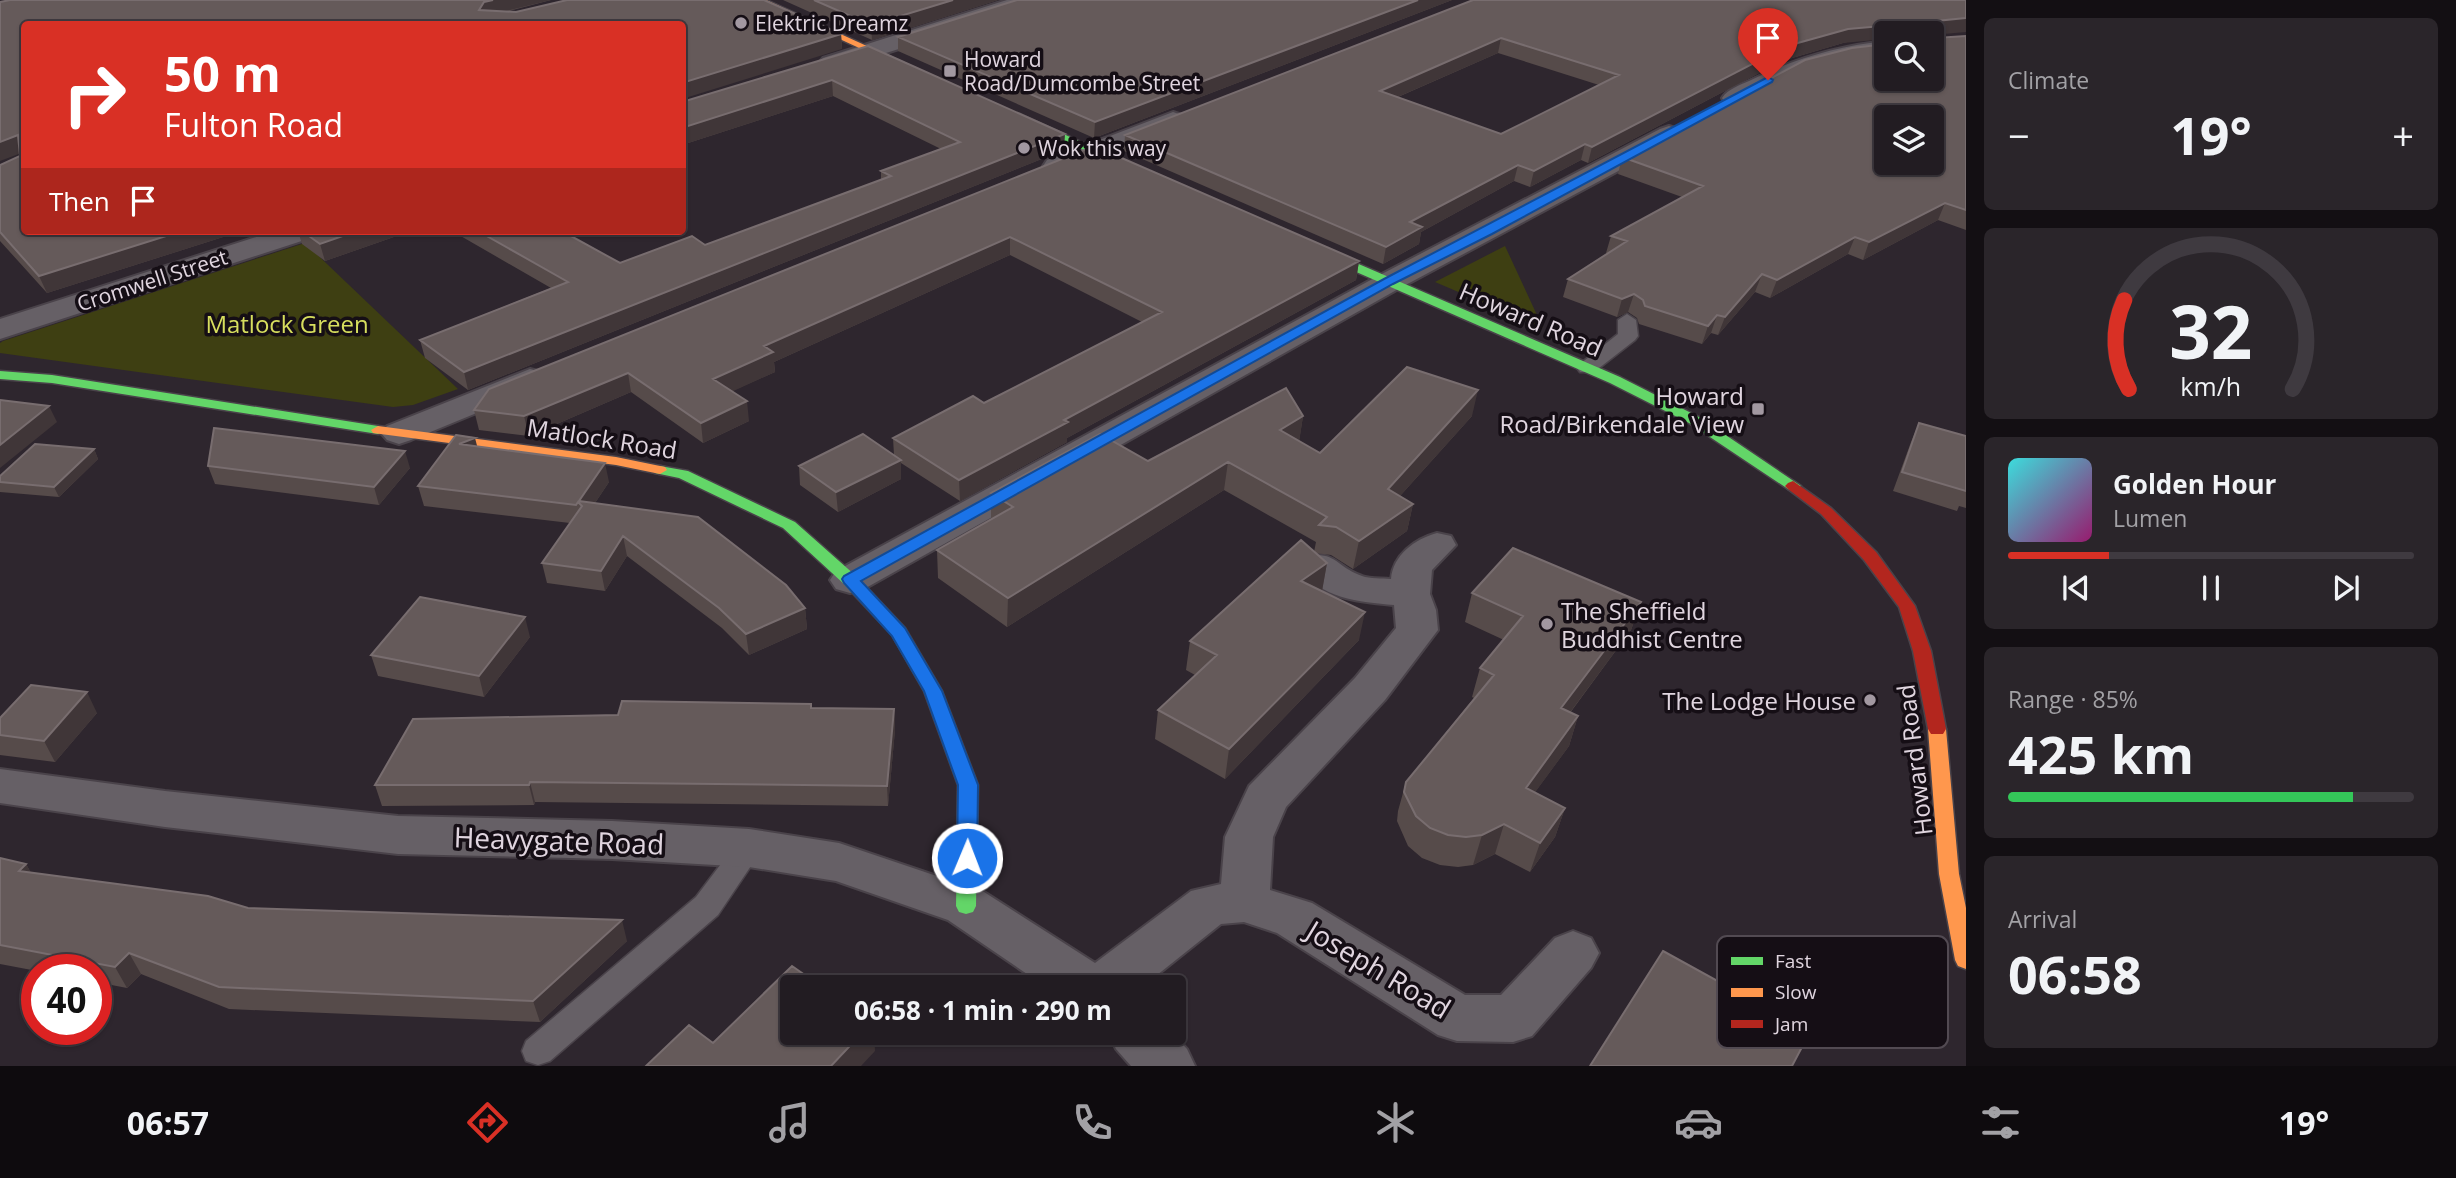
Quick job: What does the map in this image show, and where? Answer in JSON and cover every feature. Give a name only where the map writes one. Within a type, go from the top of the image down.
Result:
[{"type":"street","points":[[759,0],[920,72]]},
{"type":"street","points":[[808,70],[1029,0]]},
{"type":"street","points":[[850,579],[1389,282],[1791,68],[1844,53],[1874,49]]},
{"type":"street","points":[[1029,177],[1195,111]]},
{"type":"street","points":[[1006,112],[1155,178]]},
{"type":"street","name":"Cromwell Street","points":[[0,329],[292,235]]},
{"type":"street","name":"Howard Road","points":[[1290,238],[1587,368],[1694,420],[1773,470],[1826,511],[1870,556],[1907,606],[1922,651],[1938,735],[1953,770],[1949,874],[1966,960]]},
{"type":"street","points":[[399,433],[553,370]]},
{"type":"street","name":"Matlock Road","points":[[0,375],[52,379],[399,433],[616,461],[683,474],[789,525],[850,579],[899,632],[933,691],[968,785],[966,906]]},
{"type":"street","points":[[1244,902],[1249,836],[1266,798],[1370,689],[1417,630],[1416,610],[1410,594],[1412,566],[1437,545]]},
{"type":"street","points":[[1318,566],[1352,588],[1410,594]]},
{"type":"street","name":"Heavygate Road","points":[[0,786],[165,809],[398,835],[612,840],[749,848],[839,862],[966,906],[1070,975]]},
{"type":"street","name":"Joseph Road","points":[[1119,975],[1209,905],[1244,902],[1294,918],[1457,1018],[1513,1019],[1573,953]]},
{"type":"street","points":[[1147,1045],[1167,1066]]},
{"type":"lane","points":[[1587,368],[1628,335],[1627,320]]},
{"type":"lane","points":[[538,1051],[707,906],[749,848]]},
{"type":"green space","name":"Matlock Green","points":[[305,243],[458,389],[413,405],[393,407],[0,353],[0,343],[3,341]]},
{"type":"green space","points":[[1505,246],[1543,328],[1435,282]]},
{"type":"building","points":[[493,0],[484,2],[479,10],[516,12],[567,0],[764,0],[841,34],[686,82],[686,21],[21,21],[21,235],[169,235],[39,276],[0,232],[0,165],[20,156],[18,135],[0,142],[0,2]]},
{"type":"building","points":[[814,0],[953,0],[871,25]]},
{"type":"building","points":[[1017,0],[1418,0],[1095,122],[898,37]]},
{"type":"building","points":[[1473,0],[1966,0],[1966,18],[1874,21],[1874,27],[1848,29],[1787,46],[1592,147],[1585,144],[1534,171],[1518,165],[1410,222],[1422,227],[1386,247],[1125,135]],"holes":[[[1501,38],[1619,75],[1501,134],[1380,91]]]},
{"type":"building","points":[[1966,36],[1966,210],[1945,203],[1869,242],[1855,237],[1777,280],[1762,274],[1725,317],[1717,315],[1708,326],[1645,306],[1643,300],[1634,294],[1622,299],[1568,279],[1627,241],[1611,236],[1703,186],[1622,157],[1805,60],[1874,45],[1874,91],[1944,91],[1944,37]]},
{"type":"building","points":[[868,46],[1065,134],[464,372],[420,340],[568,282],[485,235],[569,235],[620,263],[692,236],[705,245],[891,176],[881,171],[960,142],[832,80],[686,127],[686,101]]},
{"type":"building","points":[[1094,146],[1359,261],[1064,420],[1068,422],[959,480],[893,438],[973,396],[984,403],[1162,312],[1010,237],[764,346],[773,352],[713,379],[747,401],[701,423],[628,373],[524,416],[474,410],[489,389]]},
{"type":"building","points":[[308,235],[346,235],[320,244]]},
{"type":"building","points":[[1407,367],[1478,390],[1388,489],[1413,504],[1359,541],[1336,527],[1319,525],[1327,517],[1228,462],[1008,598],[937,550],[1013,507],[991,493],[1100,434],[1148,461],[1286,388],[1303,416],[1280,430],[1320,453]]},
{"type":"building","points":[[0,400],[49,406],[0,445]]},
{"type":"building","points":[[1919,423],[1966,436],[1966,491],[1902,472]]},
{"type":"building","points":[[214,428],[405,451],[374,487],[208,466]]},
{"type":"building","points":[[863,434],[901,460],[836,492],[799,466]]},
{"type":"building","points":[[456,435],[475,438],[459,444],[605,463],[579,501],[698,517],[786,585],[805,608],[746,634],[719,608],[623,536],[601,571],[542,563],[582,506],[578,502],[576,505],[418,486]]},
{"type":"building","points":[[35,444],[94,449],[54,487],[0,482],[0,476]]},
{"type":"building","points":[[1301,540],[1327,563],[1301,581],[1365,612],[1229,749],[1158,710],[1217,655],[1190,641]]},
{"type":"building","points":[[1513,548],[1641,602],[1561,708],[1578,716],[1526,788],[1565,808],[1540,843],[1504,824],[1482,835],[1448,835],[1430,828],[1416,816],[1404,792],[1406,782],[1494,675],[1480,668],[1523,616],[1472,593]]},
{"type":"building","points":[[420,597],[525,617],[479,676],[371,655]]},
{"type":"building","points":[[31,685],[87,692],[44,741],[0,735],[0,718]]},
{"type":"building","points":[[622,701],[811,704],[811,708],[894,709],[887,786],[530,782],[529,785],[375,785],[413,719],[618,715]]},
{"type":"building","points":[[0,858],[26,864],[19,871],[208,896],[248,908],[622,920],[533,1001],[219,987],[129,953],[115,967],[112,966],[112,954],[47,954],[0,945]]},
{"type":"building","points":[[1663,951],[1717,981],[1717,1048],[1802,1048],[1792,1066],[1590,1066]]},
{"type":"building","points":[[792,966],[805,975],[783,975]]},
{"type":"building","points":[[780,978],[780,1045],[851,1045],[831,1066],[646,1066],[689,1025],[713,1043]]},
{"type":"traffic: fast","points":[[1016,116],[1137,170]]},
{"type":"traffic: fast","points":[[1310,247],[1615,380],[1694,420],[1793,486]]},
{"type":"traffic: fast","points":[[0,375],[52,379],[378,430]]},
{"type":"traffic: fast","points":[[660,470],[683,474],[789,525],[850,580],[899,632],[933,691],[968,785],[966,906]]},
{"type":"traffic: slow","points":[[759,0],[910,68]]},
{"type":"traffic: slow","points":[[378,430],[616,461],[660,470]]},
{"type":"traffic: slow","points":[[1937,729],[1949,874],[1966,960]]},
{"type":"traffic: jam","points":[[1793,486],[1826,511],[1870,556],[1907,606],[1922,651],[1937,729]]},
{"type":"place","name":"Elektric Dreamz","points":[[741,23]]},
{"type":"place","name":"Howard Road/Dumcombe Street","points":[[950,71]]},
{"type":"place","name":"Wok this way","points":[[1024,148]]},
{"type":"place","name":"Howard Road/Birkendale View","points":[[1758,409]]},
{"type":"place","name":"The Sheffield Buddhist Centre","points":[[1547,624]]},
{"type":"place","name":"The Lodge House","points":[[1870,700]]},
{"type":"route","points":[[967,858],[968,785],[933,691],[899,632],[850,579],[1389,282],[1488,232],[1768,80]]}]
